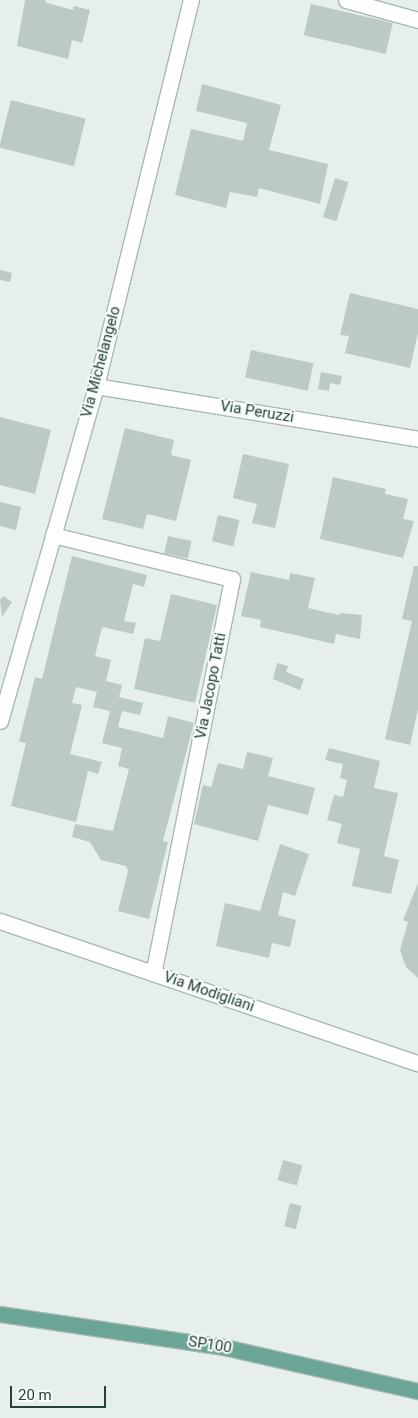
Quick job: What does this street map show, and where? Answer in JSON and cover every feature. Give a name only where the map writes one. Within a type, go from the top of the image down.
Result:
[{"type":"main road","name":"SP100","points":[[0,1314],[224,1347],[418,1391]]},
{"type":"street","name":"Via Michelangelo","points":[[0,721],[96,386],[191,0]]},
{"type":"street","points":[[346,0],[418,20]]},
{"type":"street","name":"Via Peruzzi","points":[[96,386],[418,439]]},
{"type":"street","name":"Via Jacopo Tatti","points":[[53,535],[232,579],[153,973]]},
{"type":"street","name":"Via Modigliani","points":[[0,921],[418,1063]]},
{"type":"building","points":[[25,0],[45,0],[47,3],[73,10],[74,6],[90,10],[82,43],[72,40],[68,59],[17,46]]},
{"type":"building","points":[[311,4],[393,23],[386,54],[304,35]]},
{"type":"building","points":[[202,84],[281,105],[269,150],[328,164],[320,204],[259,188],[257,197],[230,192],[226,208],[175,195],[191,129],[243,141],[247,123],[196,111]]},
{"type":"building","points":[[11,100],[86,119],[74,166],[0,148]]},
{"type":"building","points":[[335,178],[348,182],[336,221],[323,217]]},
{"type":"building","points":[[0,270],[12,273],[10,282],[0,280]]},
{"type":"building","points":[[350,293],[418,309],[418,333],[410,368],[345,353],[349,336],[340,335]]},
{"type":"building","points":[[251,350],[314,363],[308,391],[245,377]]},
{"type":"building","points":[[321,372],[342,376],[340,385],[330,383],[329,391],[318,389]]},
{"type":"building","points":[[0,417],[51,430],[35,494],[0,485]]},
{"type":"building","points":[[125,428],[174,440],[171,455],[191,460],[176,521],[147,514],[143,529],[102,519]]},
{"type":"building","points":[[243,454],[289,464],[275,528],[252,523],[257,504],[233,498]]},
{"type":"building","points":[[333,477],[386,489],[385,494],[408,499],[403,519],[414,521],[403,558],[320,539]]},
{"type":"building","points":[[0,502],[21,507],[16,530],[0,526]]},
{"type":"building","points":[[218,515],[239,520],[233,546],[212,541]]},
{"type":"building","points":[[168,536],[191,541],[188,559],[164,554]]},
{"type":"building","points":[[72,556],[147,575],[144,587],[133,584],[124,621],[136,623],[133,634],[102,627],[95,656],[111,660],[106,681],[122,685],[119,697],[143,703],[140,715],[122,711],[118,727],[163,738],[168,716],[194,723],[163,841],[168,842],[149,919],[118,911],[128,871],[126,866],[101,860],[90,842],[72,837],[75,824],[113,831],[129,769],[118,766],[122,748],[102,743],[110,711],[93,707],[97,692],[76,687],[72,703],[82,705],[70,754],[102,762],[98,774],[88,771],[76,822],[11,806],[26,743],[19,742],[35,677],[42,679]]},
{"type":"building","points":[[414,566],[418,566],[418,709],[410,745],[385,739],[412,621],[402,619]]},
{"type":"building","points":[[251,572],[289,580],[290,573],[315,578],[308,608],[339,615],[340,613],[362,615],[360,639],[336,634],[334,644],[260,627],[261,620],[241,616]]},
{"type":"building","points":[[171,594],[217,605],[195,703],[134,689],[145,638],[160,641]]},
{"type":"building","points":[[3,596],[12,602],[2,617],[0,600]]},
{"type":"building","points":[[277,663],[288,666],[286,672],[304,679],[300,690],[273,679]]},
{"type":"building","points":[[329,748],[380,761],[374,788],[398,793],[384,856],[399,860],[391,894],[352,886],[360,849],[337,843],[342,824],[327,820],[334,795],[343,797],[347,780],[340,778],[343,764],[325,760]]},
{"type":"building","points":[[247,752],[273,758],[268,776],[315,788],[308,815],[268,805],[258,841],[194,824],[203,785],[211,787],[218,763],[243,769]]},
{"type":"building","points":[[280,844],[309,854],[295,896],[283,892],[278,915],[296,920],[290,947],[272,943],[269,958],[216,946],[225,903],[260,911]]},
{"type":"building","points":[[418,883],[418,978],[406,967],[400,950],[408,922],[403,920]]},
{"type":"building","points":[[283,1160],[302,1165],[297,1185],[278,1180]]},
{"type":"building","points":[[290,1203],[302,1206],[296,1229],[284,1226]]}]
